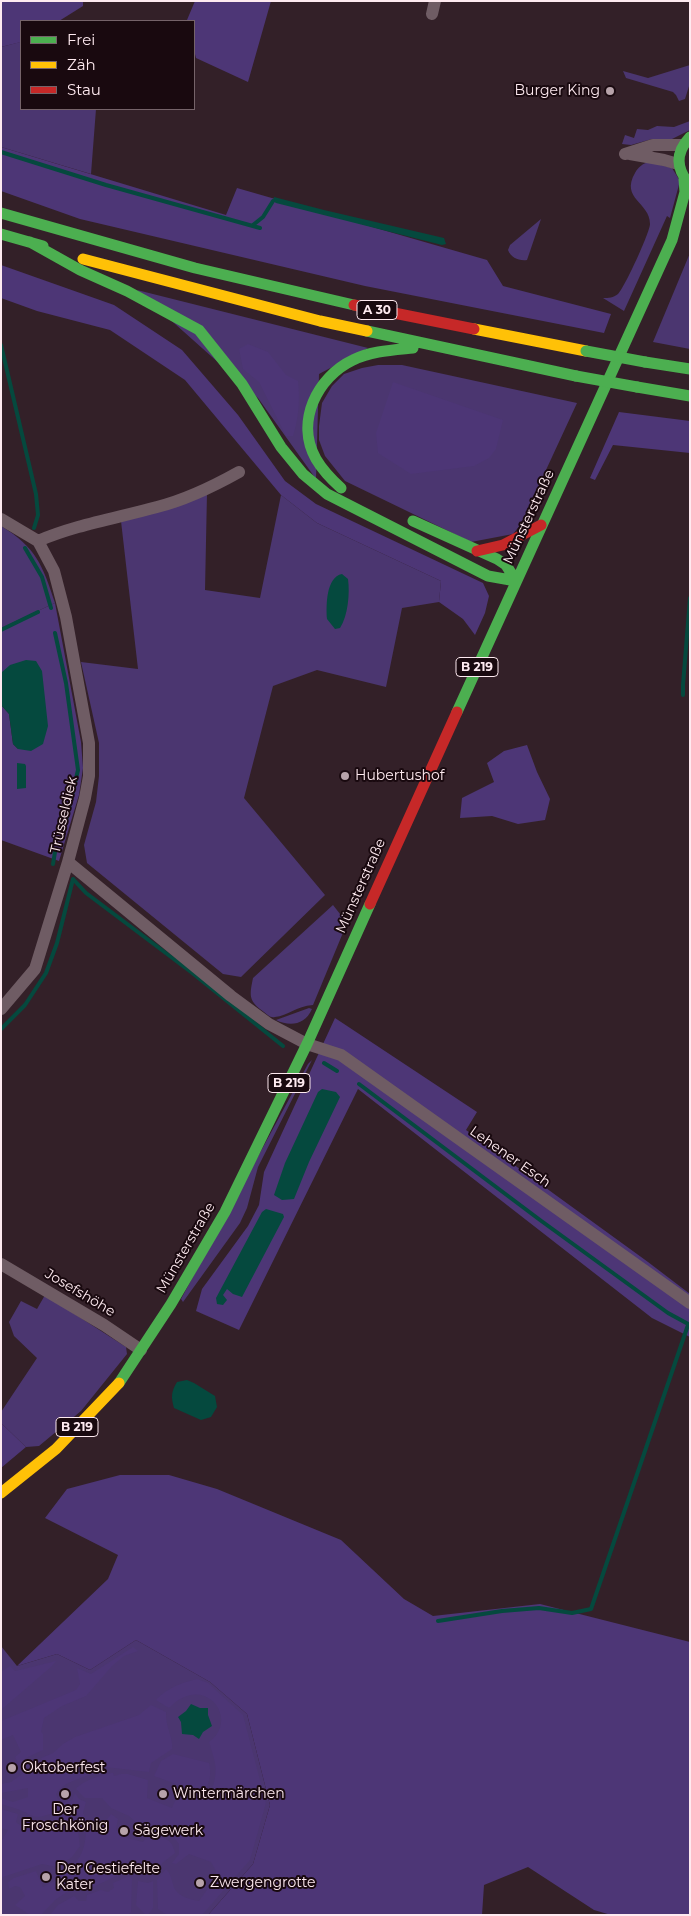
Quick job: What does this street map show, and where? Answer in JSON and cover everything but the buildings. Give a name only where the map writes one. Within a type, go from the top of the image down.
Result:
[{"type":"main road","points":[[686,141],[678,154],[678,164],[687,182]]},
{"type":"main road","name":"Münsterstraße","points":[[1,1493],[56,1449],[120,1380],[141,1350],[225,1212],[307,1044],[672,240],[687,182]]},
{"type":"main road","name":"A 30","points":[[1,213],[104,244],[260,284],[586,351],[690,369]]},
{"type":"main road","name":"Münsterstraße","points":[[672,240],[690,215]]},
{"type":"main road","name":"A 30","points":[[1,234],[100,264],[320,321],[427,346],[576,376],[690,396]]},
{"type":"main road","points":[[30,242],[80,270],[127,291],[199,330],[242,384],[281,447],[303,474],[327,494],[488,576],[500,580],[516,581]]},
{"type":"main road","points":[[348,492],[339,488],[319,466],[311,451],[307,432],[310,408],[318,389],[331,374],[352,360],[376,353],[427,346]]},
{"type":"main road","points":[[399,515],[506,565],[516,581]]},
{"type":"main road","points":[[477,551],[490,550],[511,543],[541,525]]},
{"type":"street","points":[[432,14],[435,1]]},
{"type":"street","points":[[678,164],[625,154],[653,145],[686,141]]},
{"type":"street","points":[[1,519],[38,541],[57,533],[160,507],[220,482],[238,472]]},
{"type":"street","name":"Trüsseldiek","points":[[38,541],[54,571],[66,617],[89,743],[89,776],[68,862],[231,996],[269,1024],[307,1044]]},
{"type":"street","points":[[1,1009],[35,969],[68,862]]},
{"type":"street","name":"Lehener Esch","points":[[307,1044],[341,1055],[690,1304]]},
{"type":"street","name":"Josefshöhe","points":[[1,1264],[104,1325],[141,1350]]},
{"type":"shaded area","points":[[1,1],[83,1],[83,6],[61,20],[20,20],[20,42],[1,47]]},
{"type":"shaded area","points":[[195,1],[271,1],[248,82],[196,58],[195,20],[187,20]]},
{"type":"shaded area","points":[[20,42],[20,110],[96,110],[91,174],[1,147],[1,47]]},
{"type":"shaded area","points":[[690,65],[690,83],[685,99],[679,101],[673,92],[626,78],[623,71],[648,78]]},
{"type":"shaded area","points":[[690,121],[690,130],[672,139],[652,139],[631,145],[622,144],[625,135],[634,138],[637,129],[648,130],[657,126],[674,127]]},
{"type":"shaded area","points":[[1,147],[226,215],[237,188],[487,260],[503,286],[611,314],[604,333],[365,286],[80,219],[1,191]]},
{"type":"shaded area","points":[[650,162],[672,168],[680,181],[670,218],[667,216],[624,311],[603,298],[614,296],[621,290],[646,238],[650,224],[649,217],[646,210],[633,195],[631,182],[639,167]]},
{"type":"shaded area","points":[[274,197],[444,238],[446,244],[442,245],[276,203],[273,201]]},
{"type":"shaded area","points":[[541,219],[527,260],[513,257],[508,250],[510,245]]},
{"type":"shaded area","points":[[690,253],[690,349],[653,342]]},
{"type":"shaded area","points":[[1,265],[114,305],[182,350],[238,415],[285,481],[316,504],[483,583],[489,596],[485,613],[475,635],[463,619],[439,602],[441,581],[317,523],[281,495],[185,380],[110,330],[37,311],[1,298]]},
{"type":"shaded area","points":[[137,290],[368,348],[319,374],[316,479],[258,398]]},
{"type":"shaded area","points":[[248,344],[268,352],[286,375],[298,381],[297,422],[293,436],[286,436],[259,382],[243,369],[239,349]]},
{"type":"shaded area","points":[[378,365],[402,365],[577,403],[521,524],[513,534],[471,542],[345,481],[325,456],[319,440],[322,403],[332,386],[344,374]]},
{"type":"shaded area","points":[[393,382],[503,420],[496,449],[489,458],[474,466],[411,474],[378,453],[376,433]]},
{"type":"shaded area","points":[[619,412],[690,421],[690,453],[613,445],[595,480],[590,478]]},
{"type":"shaded area","points":[[207,493],[205,590],[260,598],[281,495],[317,523],[441,581],[439,602],[402,608],[386,687],[317,670],[273,686],[244,798],[325,895],[241,977],[223,974],[87,863],[84,845],[96,802],[99,776],[99,743],[81,662],[138,669],[121,521]]},
{"type":"shaded area","points":[[1,526],[23,542],[37,558],[55,603],[1,628]]},
{"type":"shaded area","points":[[342,574],[348,579],[348,604],[343,623],[340,628],[335,629],[327,619],[327,600],[333,580]]},
{"type":"shaded area","points":[[55,603],[81,742],[83,768],[79,795],[59,861],[1,840],[1,705],[9,714],[13,744],[18,749],[2,672],[1,686],[1,628]]},
{"type":"shaded area","points":[[26,660],[36,661],[42,671],[48,726],[43,744],[31,751],[18,749],[13,744],[9,714],[1,705],[2,672],[10,665]]},
{"type":"shaded area","points":[[527,745],[550,799],[545,820],[518,824],[492,816],[460,818],[462,798],[494,782],[487,763],[504,751]]},
{"type":"shaded area","points":[[17,763],[25,764],[26,766],[26,788],[17,789]]},
{"type":"shaded area","points":[[333,905],[347,923],[313,1005],[302,1007],[280,1016],[269,1016],[255,1005],[251,998],[253,978]]},
{"type":"shaded area","points":[[309,1008],[312,1009],[309,1014],[297,1023],[292,1024],[276,1020]]},
{"type":"shaded area","points":[[335,1018],[477,1112],[466,1130],[690,1294],[690,1337],[652,1318],[358,1089],[239,1330],[196,1311],[202,1289],[248,1226],[259,1205],[264,1172]]},
{"type":"shaded area","points":[[312,1060],[258,1167],[247,1208],[240,1223],[183,1302],[181,1299],[308,1064]]},
{"type":"shaded area","points":[[322,1089],[336,1092],[340,1097],[309,1162],[294,1199],[282,1200],[274,1195],[285,1163],[318,1092]]},
{"type":"shaded area","points":[[266,1209],[283,1214],[284,1217],[242,1297],[233,1294],[227,1289],[223,1295],[227,1300],[223,1305],[217,1304],[216,1298],[262,1212]]},
{"type":"shaded area","points":[[45,1295],[126,1347],[127,1354],[81,1411],[39,1446],[26,1447],[1,1423],[1,1412],[37,1358],[14,1336],[9,1322],[21,1301],[37,1309]]},
{"type":"shaded area","points":[[187,1380],[215,1396],[217,1407],[211,1417],[201,1420],[174,1408],[172,1395],[175,1386],[177,1382]]},
{"type":"shaded area","points":[[1,1423],[26,1447],[1,1468]]},
{"type":"shaded area","points":[[120,1475],[169,1475],[217,1489],[341,1540],[404,1599],[433,1616],[540,1604],[690,1642],[690,1915],[611,1915],[594,1910],[528,1867],[484,1885],[482,1915],[208,1915],[253,1864],[270,1805],[247,1714],[210,1682],[136,1640],[90,1670],[57,1654],[17,1666],[108,1579],[118,1555],[45,1518],[67,1489]]},
{"type":"shaded area","points":[[136,1640],[210,1682],[247,1714],[270,1805],[253,1864],[208,1915],[1,1915],[1,1646],[17,1666],[57,1654],[90,1670]]},
{"type":"shaded area","points":[[133,1647],[138,1651],[124,1656],[112,1666],[86,1696],[62,1706],[44,1718],[41,1732],[43,1734],[43,1750],[28,1757],[19,1765],[15,1757],[21,1752],[13,1735],[1,1740],[1,1721],[76,1690],[80,1684],[77,1668],[91,1674]]},
{"type":"shaded area","points":[[56,1661],[1,1710],[1,1672],[10,1666],[15,1671]]},
{"type":"shaded area","points":[[197,1679],[208,1683],[243,1715],[266,1803],[250,1860],[202,1915],[167,1915],[158,1909],[157,1880],[166,1869],[170,1874],[174,1888],[179,1894],[199,1901],[216,1877],[216,1871],[211,1862],[189,1854],[176,1864],[172,1863],[179,1854],[179,1844],[172,1835],[139,1825],[129,1816],[111,1808],[102,1798],[85,1798],[76,1789],[99,1776],[113,1773],[114,1776],[128,1774],[148,1780],[147,1798],[172,1808],[175,1801],[210,1794],[215,1780],[216,1768],[209,1742],[218,1732],[221,1722],[220,1711],[214,1702],[205,1696],[195,1694],[182,1698],[169,1708],[156,1700],[165,1692],[185,1682]]},
{"type":"shaded area","points":[[191,1704],[200,1708],[208,1708],[208,1715],[212,1726],[203,1732],[199,1739],[193,1735],[182,1734],[181,1722],[178,1717]]},
{"type":"shaded area","points":[[151,1705],[166,1712],[172,1749],[151,1763],[149,1772],[105,1767],[65,1785],[56,1794],[63,1803],[72,1800],[75,1793],[79,1799],[86,1802],[83,1813],[88,1822],[101,1823],[111,1814],[118,1819],[116,1830],[127,1838],[143,1842],[148,1835],[162,1837],[169,1841],[175,1853],[156,1868],[153,1867],[147,1871],[149,1875],[137,1875],[133,1871],[125,1872],[93,1887],[70,1890],[55,1900],[41,1915],[30,1915],[15,1905],[25,1896],[20,1887],[15,1886],[9,1889],[8,1882],[14,1878],[36,1871],[43,1887],[59,1879],[59,1872],[76,1862],[80,1857],[85,1842],[85,1827],[83,1820],[72,1811],[68,1810],[35,1817],[1,1804],[1,1798],[13,1802],[28,1797],[28,1788],[1,1793],[1,1784],[11,1782],[26,1771],[39,1775],[44,1770],[41,1758],[53,1753],[63,1744],[75,1737],[139,1715]]},
{"type":"shaded area","points":[[173,1754],[209,1763],[210,1776],[205,1789],[190,1789],[154,1776],[161,1761]]},
{"type":"shaded area","points":[[1,1809],[18,1814],[16,1822],[22,1827],[27,1822],[47,1820],[48,1825],[55,1824],[54,1819],[65,1816],[74,1818],[70,1821],[73,1825],[77,1823],[80,1846],[72,1857],[57,1867],[42,1864],[3,1877],[1,1882],[1,1842],[8,1830],[1,1828]]},
{"type":"shaded area","points":[[129,1876],[132,1879],[131,1912],[128,1915],[50,1915],[58,1905],[74,1896],[79,1901],[86,1901],[87,1895],[101,1890],[108,1892],[114,1888],[113,1883]]},
{"type":"shaded area","points":[[138,1881],[148,1883],[153,1881],[153,1908],[148,1915],[136,1905]]},
{"type":"waterway","points":[[1,152],[106,185],[260,228]]},
{"type":"waterway","points":[[253,225],[263,217],[273,201]]},
{"type":"waterway","points":[[1,345],[36,494],[38,515],[34,528]]},
{"type":"waterway","points":[[25,548],[42,577],[51,608]]},
{"type":"waterway","points":[[683,695],[690,598]]},
{"type":"waterway","points":[[1,630],[38,612]]},
{"type":"waterway","points":[[55,633],[66,683],[78,770],[64,829]]},
{"type":"waterway","points":[[53,864],[55,852]]},
{"type":"waterway","points":[[73,879],[86,893],[191,972],[283,1046]]},
{"type":"waterway","points":[[1,1029],[25,1005],[46,973],[57,943],[73,879]]},
{"type":"waterway","points":[[324,1063],[337,1071]]},
{"type":"waterway","points":[[359,1084],[540,1220],[668,1313],[690,1325]]},
{"type":"waterway","points":[[438,1621],[502,1611],[539,1608],[572,1613],[591,1609],[688,1325]]},
{"type":"traffic: fast","points":[[690,137],[682,149],[679,161],[682,173],[690,185]]},
{"type":"traffic: fast","points":[[457,712],[672,240],[685,192],[684,179]]},
{"type":"traffic: fast","points":[[1,213],[195,268],[354,305]]},
{"type":"traffic: fast","points":[[1,234],[43,246]]},
{"type":"traffic: fast","points":[[30,242],[80,270],[127,291],[199,330],[242,384],[281,447],[303,474],[327,494],[488,576],[516,581]]},
{"type":"traffic: fast","points":[[367,331],[576,376]]},
{"type":"traffic: fast","points":[[341,488],[321,467],[310,445],[308,430],[313,402],[329,377],[353,360],[375,353],[413,348]]},
{"type":"traffic: fast","points":[[586,351],[645,362]]},
{"type":"traffic: fast","points":[[645,362],[690,369]]},
{"type":"traffic: fast","points":[[576,376],[637,387]]},
{"type":"traffic: fast","points":[[637,387],[690,396]]},
{"type":"traffic: fast","points":[[413,521],[497,559],[506,565],[516,581]]},
{"type":"traffic: fast","points":[[119,1383],[171,1304],[225,1212],[307,1044],[370,904]]},
{"type":"traffic: slow","points":[[83,259],[320,321],[367,331]]},
{"type":"traffic: slow","points":[[474,329],[586,351]]},
{"type":"traffic: slow","points":[[1,1493],[56,1449],[119,1383]]},
{"type":"traffic: jam","points":[[354,305],[474,329]]},
{"type":"traffic: jam","points":[[477,551],[503,545],[541,525]]},
{"type":"traffic: jam","points":[[370,904],[457,712]]},
{"type":"place","name":"Burger King","points":[[610,91]]},
{"type":"place","name":"Hubertushof","points":[[345,776]]},
{"type":"place","name":"Oktoberfest","points":[[12,1768]]},
{"type":"place","name":"Der Froschkönig","points":[[65,1794]]},
{"type":"place","name":"Wintermärchen","points":[[163,1794]]},
{"type":"place","name":"Sägewerk","points":[[124,1831]]},
{"type":"place","name":"Der Gestiefelte Kater","points":[[46,1877]]},
{"type":"place","name":"Zwergengrotte","points":[[200,1883]]}]
